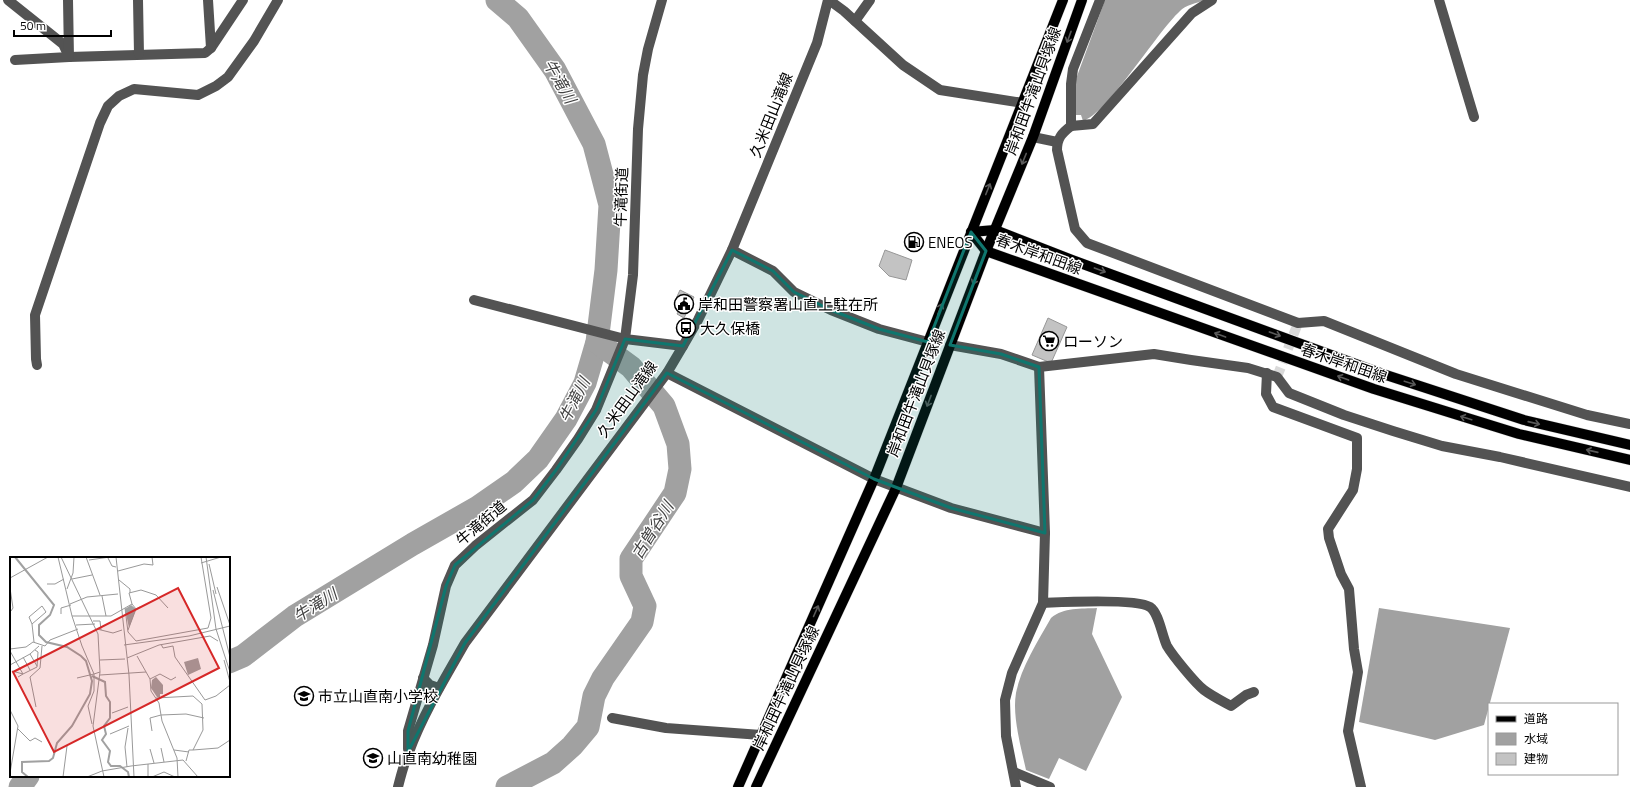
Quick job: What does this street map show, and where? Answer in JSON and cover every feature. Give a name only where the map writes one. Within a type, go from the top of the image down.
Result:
[{"type":"main road","name":"岸和田牛滝山貝塚線","points":[[738,787],[874,479],[1063,0]]},
{"type":"main road","name":"岸和田牛滝山貝塚線","points":[[756,787],[896,488],[986,251],[1033,137],[1082,0]]},
{"type":"main road","name":"春木岸和田線","points":[[971,232],[995,230],[1383,374],[1524,420],[1630,445]]},
{"type":"main road","name":"春木岸和田線","points":[[971,232],[986,251],[1374,390],[1519,434],[1630,460]]},
{"type":"street","points":[[8,0],[63,44],[69,57]]},
{"type":"street","points":[[68,0],[69,57]]},
{"type":"street","points":[[138,0],[139,54]]},
{"type":"street","points":[[208,0],[211,48]]},
{"type":"street","points":[[15,60],[139,54],[205,53],[211,48],[243,0]]},
{"type":"street","points":[[37,365],[35,315],[39,300],[100,123],[108,106],[119,96],[134,89],[198,95],[216,86],[228,77],[254,41],[278,0]]},
{"type":"street","name":"牛滝街道","points":[[408,752],[408,731],[433,645],[446,586],[455,565],[475,546],[506,522],[537,494],[578,439],[596,410],[617,358],[622,338],[632,275],[638,129],[643,75],[648,49],[662,0]]},
{"type":"street","points":[[829,0],[855,21],[903,65],[940,90],[1023,103]]},
{"type":"street","name":"久米田山滝線","points":[[398,787],[408,752],[439,688],[465,643],[667,373],[698,320],[732,250],[817,43],[829,0]]},
{"type":"street","points":[[855,21],[870,0]]},
{"type":"street","points":[[1071,126],[1071,84],[1074,69],[1100,0]]},
{"type":"street","points":[[1212,0],[1192,13],[1093,124],[1071,126],[1061,134],[1057,142],[1057,150],[1075,229],[1087,243],[1298,323],[1324,321],[1456,374],[1587,415],[1630,424]]},
{"type":"street","points":[[1439,0],[1474,117]]},
{"type":"street","points":[[1033,137],[1057,142]]},
{"type":"street","points":[[732,250],[773,271],[794,292],[831,310],[879,329],[928,342]]},
{"type":"street","points":[[474,300],[622,338],[683,346]]},
{"type":"street","points":[[950,345],[1001,354],[1039,367],[1154,354],[1248,368],[1277,377],[1289,393],[1344,415],[1393,431],[1442,446],[1500,457],[1630,487]]},
{"type":"street","points":[[1016,787],[1006,736],[1005,700],[1012,673],[1043,603],[1045,533],[1039,367]]},
{"type":"street","points":[[667,373],[874,479],[950,508],[1045,533]]},
{"type":"street","points":[[1267,374],[1266,394],[1273,407],[1357,438],[1357,469],[1353,490],[1328,529],[1329,538],[1341,574],[1348,589],[1354,650],[1358,672],[1348,731],[1361,787]]},
{"type":"street","points":[[1043,603],[1113,601],[1144,605],[1151,608],[1167,645],[1177,660],[1204,690],[1231,706],[1246,695],[1254,692]]},
{"type":"street","points":[[423,678],[430,685],[439,688]]},
{"type":"street","points":[[612,718],[666,728],[761,735]]},
{"type":"street","points":[[1014,772],[1050,787]]},
{"type":"highlighted area","points":[[971,232],[986,251],[950,345],[1001,354],[1039,367],[1045,533],[951,508],[874,479],[667,373],[465,643],[408,752],[408,731],[446,586],[455,565],[533,500],[556,470],[596,410],[625,339],[683,346],[732,250],[773,271],[794,292],[831,310],[879,329],[928,342]]},
{"type":"water","points":[[1105,0],[1205,0],[1182,9],[1170,21],[1105,104],[1093,115],[1083,121],[1081,115],[1076,115],[1076,79]]},
{"type":"water","points":[[1097,608],[1092,634],[1122,697],[1086,771],[1059,758],[1049,779],[1026,770],[1015,712],[1018,683],[1030,654],[1051,618],[1056,614],[1067,610]]},
{"type":"water","points":[[1379,608],[1510,628],[1490,703],[1488,703],[1488,710],[1484,725],[1435,740],[1359,722]]},
{"type":"building","points":[[885,250],[912,260],[906,280],[889,276],[879,266]]},
{"type":"building","name":"岸和田警察署山直上駐在所","points":[[680,290],[694,297],[684,318],[677,314],[681,306],[674,303]]},
{"type":"building","name":"ローソン","points":[[1048,318],[1067,327],[1051,363],[1032,355]]},
{"type":"waterway","name":"牛滝川","points":[[230,662],[243,656],[295,616],[413,544],[478,507],[514,482],[538,459],[566,419],[585,383],[597,342],[606,270],[610,205],[594,144],[555,70],[518,18],[497,0]]},
{"type":"waterway","name":"古曽谷川","points":[[507,787],[553,763],[572,746],[588,727],[594,696],[603,678],[642,622],[645,606],[631,576],[631,559],[675,493],[680,469],[678,444],[664,406],[631,367],[597,342]]},
{"type":"waterway","name":"牛滝川","points":[[20,787],[27,777]]},
{"type":"tunnel","points":[[1277,377],[1298,323]]},
{"type":"place","name":"ENEOS","points":[[914,242]]},
{"type":"place","name":"岸和田警察署山直上駐在所","points":[[684,304]]},
{"type":"place","name":"大久保橋","points":[[686,328]]},
{"type":"place","name":"ローソン","points":[[1049,341]]},
{"type":"place","name":"市立山直南小学校","points":[[304,696]]},
{"type":"place","name":"山直南幼稚園","points":[[373,758]]}]
